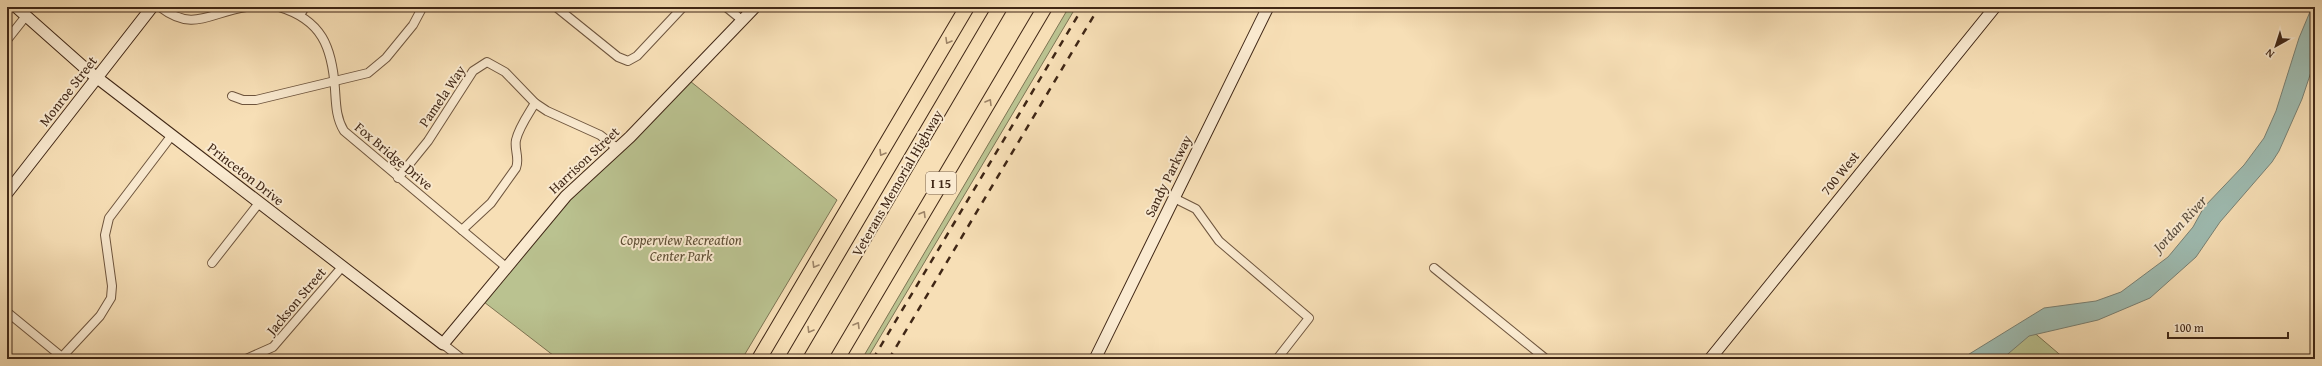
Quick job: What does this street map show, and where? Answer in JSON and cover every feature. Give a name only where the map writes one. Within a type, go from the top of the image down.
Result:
[{"type":"highway","points":[[759,359],[967,7]]},
{"type":"highway","name":"Veterans Memorial Highway","points":[[793,359],[1000,7]]},
{"type":"highway","name":"I 15","points":[[837,359],[1045,7]]},
{"type":"street","name":"Princeton Drive","points":[[16,7],[97,78],[462,359]]},
{"type":"street","name":"Monroe Street","points":[[7,193],[152,7]]},
{"type":"street","points":[[160,7],[174,17],[189,21],[246,7]]},
{"type":"street","name":"Fox Bridge Drive","points":[[279,7],[300,16],[316,28],[328,47],[334,82],[338,121],[344,131],[398,178],[506,267]]},
{"type":"street","points":[[300,16],[305,7]]},
{"type":"street","points":[[556,7],[618,57],[628,61],[637,56],[683,7]]},
{"type":"street","points":[[726,7],[742,20]]},
{"type":"street","name":"Harrison Street","points":[[443,344],[566,196],[618,149],[755,7]]},
{"type":"street","name":"Sandy Parkway","points":[[1094,359],[1268,7]]},
{"type":"street","name":"700 West","points":[[1710,359],[1995,7]]},
{"type":"street","points":[[232,96],[243,100],[256,100],[368,73],[378,66],[413,24],[420,8]]},
{"type":"street","points":[[7,40],[26,16]]},
{"type":"street","name":"Pamela Way","points":[[398,178],[428,141],[473,71],[487,62],[505,72],[535,103],[547,111],[600,135],[618,149]]},
{"type":"street","points":[[462,230],[491,203],[516,168],[518,162],[516,140],[524,121],[535,103]]},
{"type":"street","points":[[7,312],[61,358],[100,316],[111,298],[112,286],[106,235],[109,218],[172,135]]},
{"type":"street","points":[[1174,198],[1196,209],[1219,241],[1309,318],[1277,359]]},
{"type":"street","points":[[212,263],[259,203]]},
{"type":"street","name":"Jackson Street","points":[[246,359],[264,353],[283,338],[342,267]]},
{"type":"street","points":[[1434,268],[1546,359]]},
{"type":"green space","points":[[1069,7],[1076,7],[867,359],[862,359]]},
{"type":"green space","name":"Copperview Recreation Center Park","points":[[690,81],[837,200],[742,359],[558,359],[484,302],[568,201],[619,155]]},
{"type":"green space","points":[[2031,330],[2065,359],[1967,359]]},
{"type":"water","points":[[2312,7],[2315,7],[2315,60],[2302,99],[2279,151],[2272,162],[2220,222],[2196,257],[2150,298],[2098,320],[2029,336],[2002,359],[1935,359],[1966,356],[2044,308],[2096,301],[2121,292],[2168,257],[2193,227],[2204,207],[2244,165],[2264,138],[2276,111],[2299,38]]},
{"type":"railway","points":[[873,359],[1083,7]]},
{"type":"railway","points":[[889,359],[1099,7]]},
{"type":"water label","name":"Jordan River","points":[[2180,224]]}]
